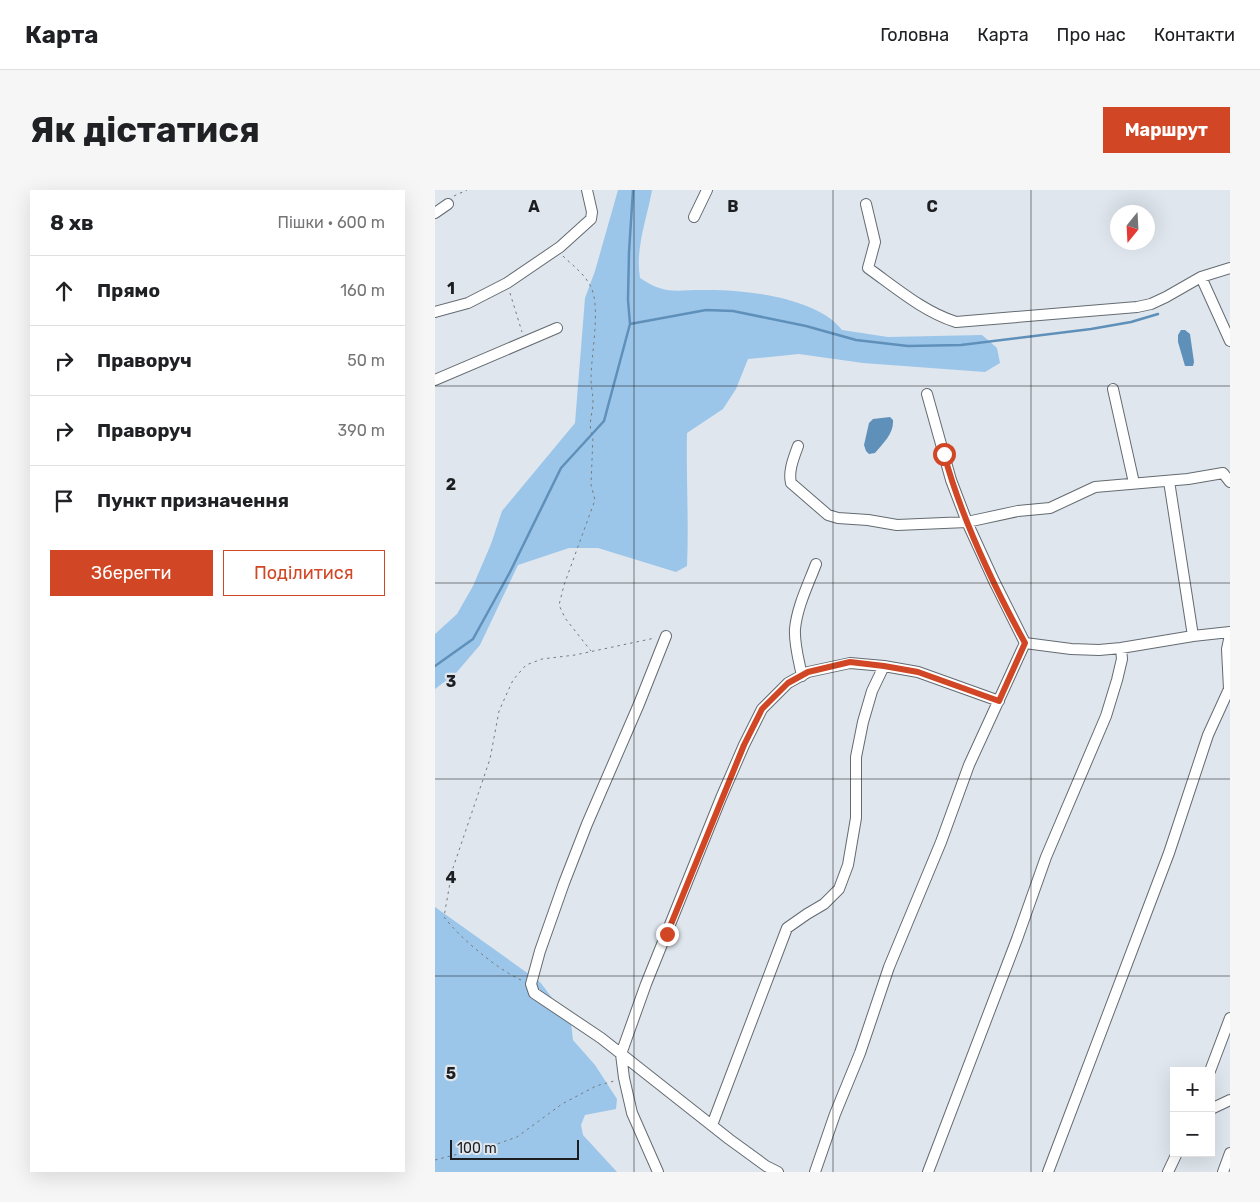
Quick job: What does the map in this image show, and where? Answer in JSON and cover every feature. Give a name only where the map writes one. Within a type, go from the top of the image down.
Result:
[{"type":"street","points":[[435,312],[468,302],[507,283],[560,247],[591,220],[592,212],[587,190]]},
{"type":"street","points":[[694,217],[707,190]]},
{"type":"street","points":[[435,213],[448,204]]},
{"type":"street","points":[[866,204],[875,242],[868,268],[912,300],[946,319],[956,322],[1137,307],[1151,304],[1166,297],[1201,277],[1230,268]]},
{"type":"street","points":[[1201,277],[1230,341]]},
{"type":"street","points":[[435,380],[557,328]]},
{"type":"street","points":[[1113,389],[1134,483]]},
{"type":"street","points":[[927,394],[951,480],[967,522],[1025,643]]},
{"type":"street","points":[[798,446],[791,468],[791,483],[828,515],[837,518],[897,524],[967,522],[1018,511],[1050,508],[1095,487],[1169,481],[1223,473],[1230,482]]},
{"type":"street","points":[[1169,481],[1193,636]]},
{"type":"street","points":[[802,676],[795,629],[800,608],[816,564]]},
{"type":"street","points":[[1025,643],[1071,649],[1121,648],[1193,636],[1230,634],[1227,649],[1229,689],[1208,734],[1169,853],[1048,1172]]},
{"type":"street","points":[[666,636],[587,824],[540,951],[531,984],[534,993],[601,1038],[711,1125],[766,1166],[778,1172]]},
{"type":"street","points":[[815,1172],[835,1114],[860,1053],[889,967],[941,842],[969,765],[1025,643]]},
{"type":"street","points":[[928,1172],[1046,857],[1106,716],[1122,659],[1121,648]]},
{"type":"street","points":[[658,1172],[632,1113],[621,1054],[646,984],[744,745],[762,709],[788,683],[808,672],[850,662],[918,672],[999,701]]},
{"type":"street","points":[[711,1125],[787,928],[825,904],[839,888],[848,865],[856,818],[856,757],[859,740],[872,691],[884,666]]},
{"type":"street","points":[[1212,1067],[1230,1018]]},
{"type":"street","points":[[1215,1107],[1230,1100]]},
{"type":"street","points":[[1223,1172],[1230,1153]]},
{"type":"street","points":[[1168,1172],[1175,1157]]},
{"type":"path","points":[[448,204],[449,198],[467,190]]},
{"type":"path","points":[[560,247],[563,256],[583,274],[592,289],[595,304],[591,381],[593,402],[591,433],[593,436],[590,463],[591,485],[595,500],[567,576],[559,606],[565,618],[591,652]]},
{"type":"path","points":[[507,283],[525,343]]},
{"type":"path","points":[[531,984],[507,974],[455,932],[444,917],[452,871],[490,760],[499,712],[513,680],[526,665],[542,659],[591,652],[666,636]]},
{"type":"path","points":[[435,1160],[517,1137],[576,1096],[595,1086],[624,1078]]},
{"type":"shaded area","points":[[618,190],[652,190],[640,245],[639,267],[640,278],[656,287],[670,290],[737,291],[778,297],[815,310],[830,319],[842,330],[888,337],[982,335],[997,348],[1000,363],[985,372],[863,363],[799,354],[748,359],[736,389],[723,409],[687,433],[687,566],[676,572],[598,548],[569,548],[518,565],[480,645],[456,673],[435,689],[435,634],[457,614],[473,586],[491,544],[502,511],[575,423],[585,298],[595,271]]},
{"type":"shaded area","points":[[1181,330],[1185,330],[1190,334],[1193,366],[1185,366],[1178,342],[1178,335]]},
{"type":"shaded area","points":[[890,417],[893,420],[893,425],[890,434],[875,453],[869,454],[864,445],[869,423],[873,419]]},
{"type":"shaded area","points":[[435,907],[540,982],[571,1023],[573,1040],[595,1065],[617,1099],[616,1109],[585,1115],[581,1125],[583,1135],[617,1172],[435,1172]]},
{"type":"waterway","points":[[435,666],[473,639],[510,572],[561,468],[604,421],[630,324],[628,300],[629,252],[633,190]]},
{"type":"waterway","points":[[630,324],[706,310],[733,311],[806,326],[856,340],[908,346],[961,345],[1091,329],[1131,322],[1158,314]]},
{"type":"route","points":[[667,934],[744,745],[762,709],[788,683],[808,672],[850,662],[918,672],[999,701],[1025,643],[967,522],[951,480],[944,454]]}]
